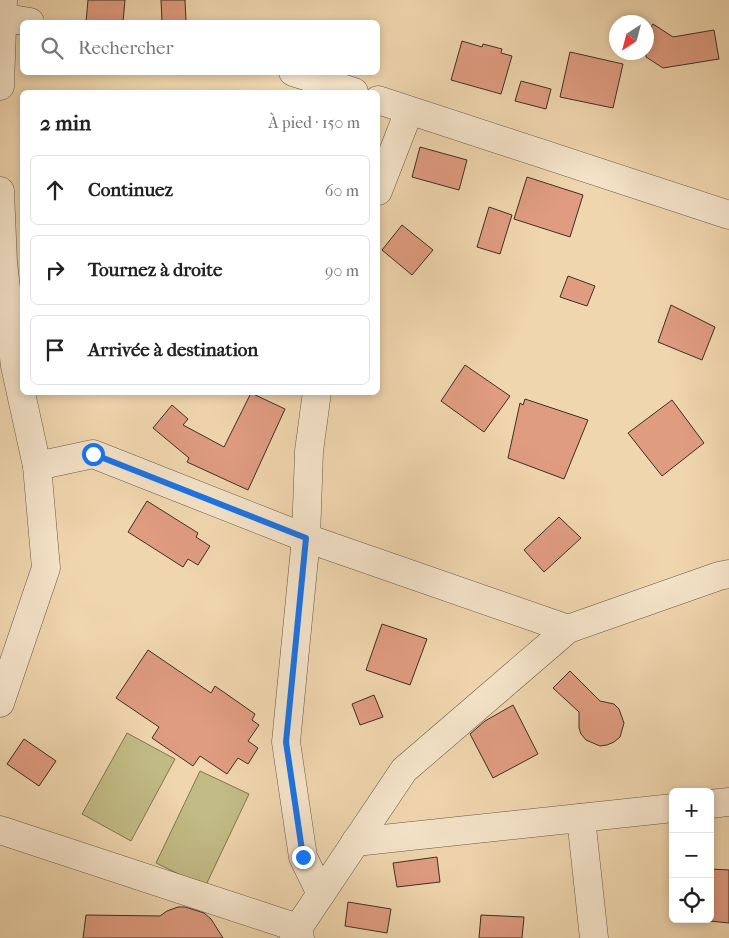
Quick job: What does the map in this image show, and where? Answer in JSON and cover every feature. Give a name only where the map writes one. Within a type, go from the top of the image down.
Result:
[{"type":"street","points":[[0,86],[2,12],[24,20]]},
{"type":"street","points":[[302,75],[348,90]]},
{"type":"street","points":[[380,101],[729,215]]},
{"type":"street","points":[[380,186],[409,111]]},
{"type":"street","points":[[0,191],[3,262],[14,356],[20,386]]},
{"type":"street","points":[[0,702],[46,568],[36,466],[22,395]]},
{"type":"street","points":[[317,395],[310,451],[306,538],[286,742],[303,857],[321,894]]},
{"type":"street","points":[[36,466],[93,454],[306,538],[568,629]]},
{"type":"street","points":[[0,830],[298,935],[321,894],[404,770],[568,629],[729,574]]},
{"type":"street","points":[[714,804],[729,802]]},
{"type":"street","points":[[355,842],[669,808]]},
{"type":"street","points":[[581,818],[594,938]]},
{"type":"shaded area","points":[[127,733],[175,759],[131,841],[82,814]]},
{"type":"shaded area","points":[[200,771],[249,794],[205,887],[156,863]]},
{"type":"building","points":[[88,0],[125,0],[123,20],[86,20]]},
{"type":"building","points":[[161,0],[185,0],[186,20],[162,20]]},
{"type":"building","points":[[654,25],[673,37],[714,30],[719,59],[663,68],[651,60],[654,60]]},
{"type":"building","points":[[462,41],[482,47],[483,44],[502,49],[501,53],[512,56],[501,94],[451,80]]},
{"type":"building","points":[[570,52],[623,64],[613,108],[560,97]]},
{"type":"building","points":[[521,81],[551,89],[546,109],[515,101]]},
{"type":"building","points":[[420,147],[467,160],[459,190],[412,177]]},
{"type":"building","points":[[527,177],[583,195],[570,237],[514,219]]},
{"type":"building","points":[[489,207],[512,215],[500,254],[477,247]]},
{"type":"building","points":[[402,225],[433,250],[412,275],[382,250]]},
{"type":"building","points":[[568,276],[595,286],[587,306],[560,297]]},
{"type":"building","points":[[671,305],[715,327],[702,360],[658,342]]},
{"type":"building","points":[[465,365],[510,396],[484,432],[441,401]]},
{"type":"building","points":[[250,395],[255,395],[285,409],[248,490],[187,462],[189,458],[153,428],[172,405],[188,419],[183,425],[224,447]]},
{"type":"building","points":[[525,399],[588,420],[564,479],[508,458],[520,403],[523,405]]},
{"type":"building","points":[[672,400],[704,443],[662,476],[628,433]]},
{"type":"building","points":[[147,501],[198,533],[196,537],[210,546],[198,565],[188,559],[183,567],[128,532]]},
{"type":"building","points":[[559,517],[581,538],[544,572],[524,550]]},
{"type":"building","points":[[382,624],[427,639],[410,685],[366,670]]},
{"type":"building","points":[[148,650],[211,693],[215,686],[255,714],[252,720],[259,725],[248,741],[258,748],[248,764],[238,758],[227,774],[200,756],[193,766],[152,738],[159,727],[116,698]]},
{"type":"building","points":[[570,671],[600,701],[614,704],[619,709],[624,723],[620,737],[614,742],[600,746],[586,740],[581,734],[579,712],[553,688]]},
{"type":"building","points":[[374,695],[383,717],[360,725],[352,704]]},
{"type":"building","points":[[513,705],[538,754],[493,778],[470,734],[485,721]]},
{"type":"building","points":[[24,739],[56,761],[39,786],[7,764]]},
{"type":"building","points":[[437,857],[440,882],[397,887],[393,863]]},
{"type":"building","points":[[714,869],[729,870],[729,923],[714,921]]},
{"type":"building","points":[[348,902],[391,909],[387,933],[345,926]]},
{"type":"building","points":[[178,907],[185,907],[204,913],[211,919],[223,938],[83,938],[86,915],[160,916]]},
{"type":"building","points":[[481,915],[524,917],[522,938],[479,938]]},
{"type":"route","points":[[93,454],[306,538],[286,742],[303,857]]}]
